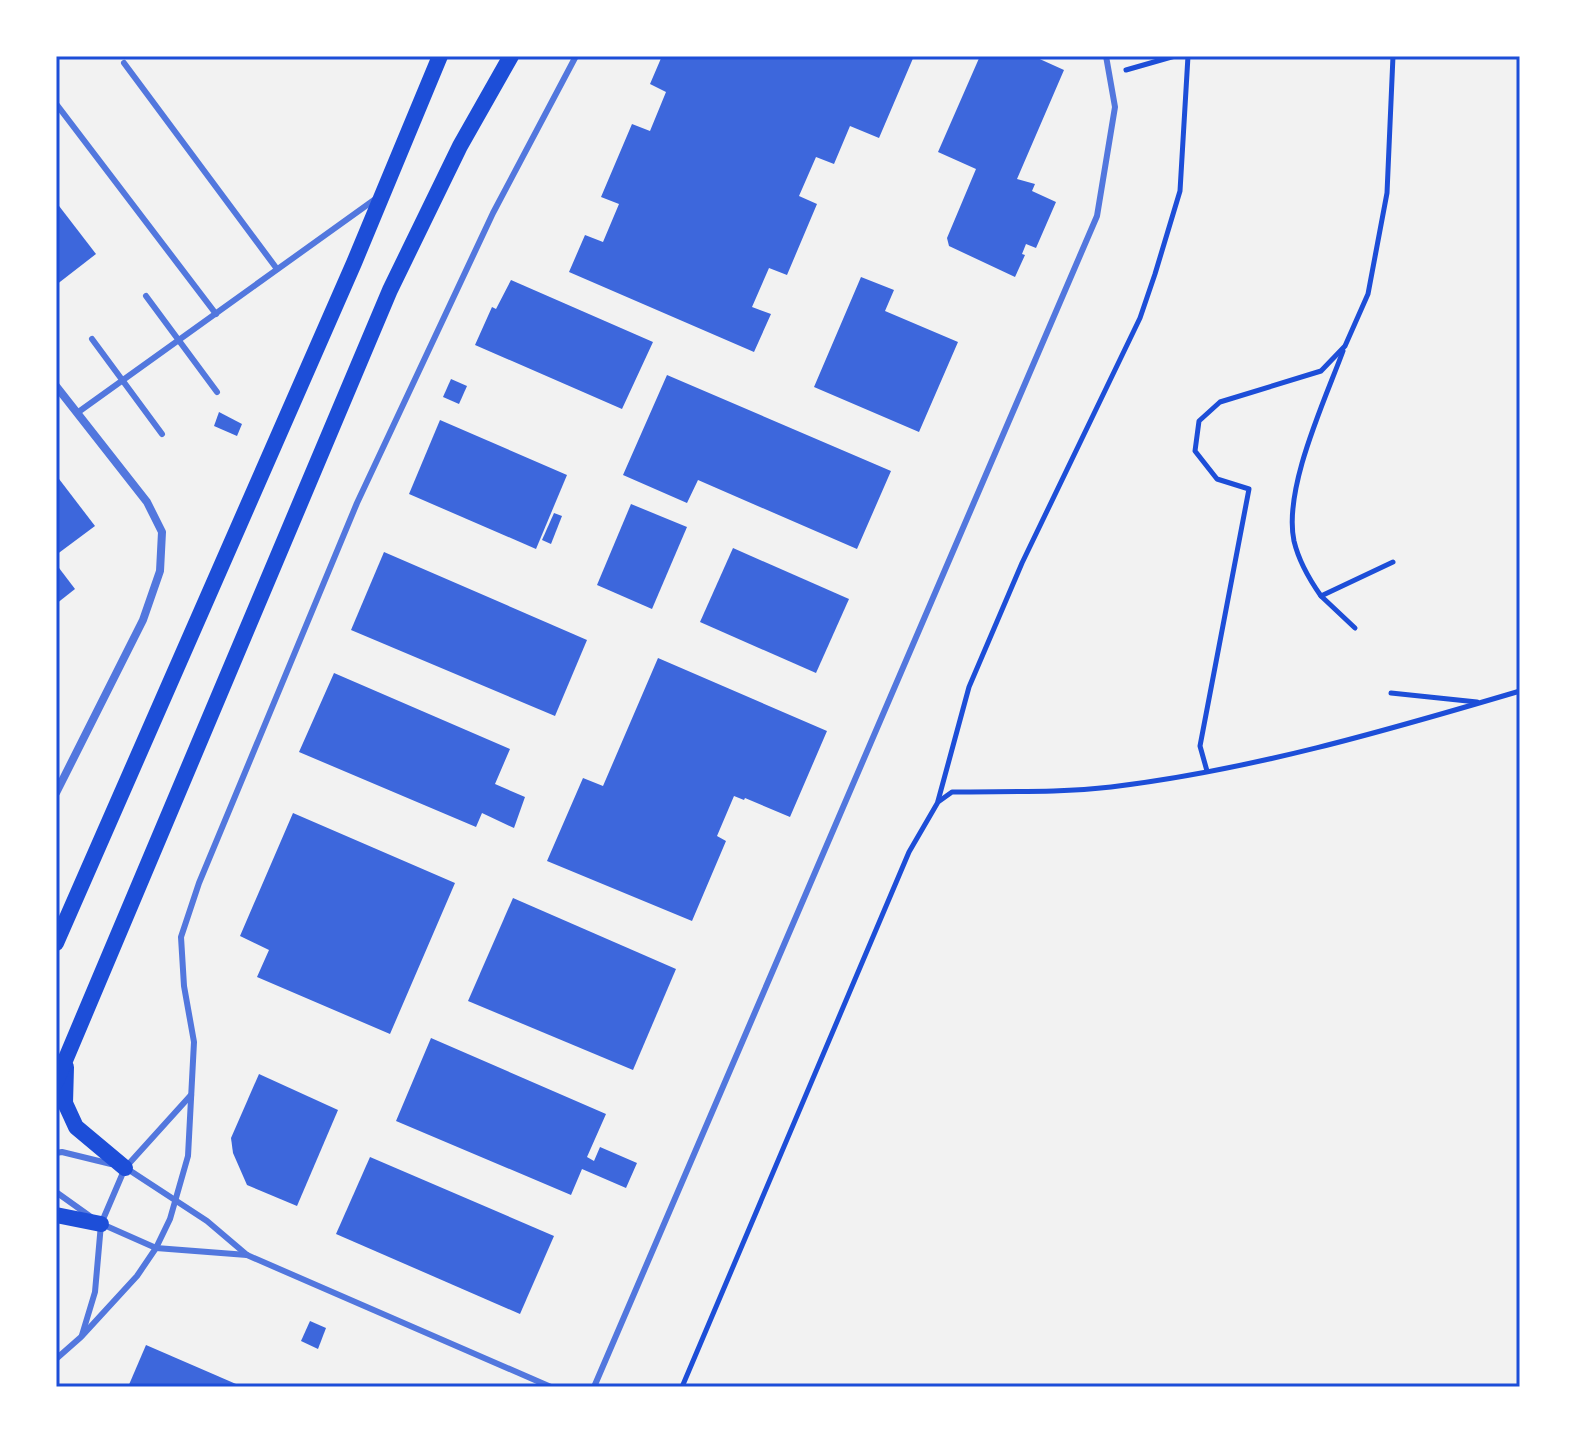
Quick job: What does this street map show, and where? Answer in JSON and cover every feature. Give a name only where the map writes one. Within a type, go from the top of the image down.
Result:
[{"type":"main road","points":[[56,943],[384,193],[440,56]]},
{"type":"main road","points":[[56,1082],[390,290],[460,146],[511,56]]},
{"type":"main road","points":[[66,1057],[65,1103],[76,1127],[125,1168]]},
{"type":"main road","points":[[56,1215],[101,1224]]},
{"type":"street","points":[[56,386],[147,502],[162,532],[160,571],[143,620],[56,793]]},
{"type":"lane","points":[[56,1359],[81,1337],[137,1276],[156,1248],[170,1219],[188,1156],[194,1042],[184,986],[181,937],[199,883],[357,503],[493,213],[576,56]]},
{"type":"lane","points":[[594,1387],[1097,216],[1115,107],[1106,56]]},
{"type":"lane","points":[[124,63],[277,269]]},
{"type":"lane","points":[[57,105],[216,314]]},
{"type":"lane","points":[[77,413],[384,193]]},
{"type":"lane","points":[[146,296],[217,392]]},
{"type":"lane","points":[[92,339],[162,434]]},
{"type":"lane","points":[[81,1337],[95,1292],[101,1224],[125,1168],[191,1095]]},
{"type":"lane","points":[[56,1153],[125,1168],[207,1221],[247,1255],[551,1387]]},
{"type":"lane","points":[[56,1192],[101,1224],[156,1248],[247,1255]]},
{"type":"path","points":[[1109,75],[1175,56]]},
{"type":"path","points":[[682,1387],[909,852],[938,802],[969,687],[1022,563],[1140,318],[1180,191],[1188,56]]},
{"type":"path","points":[[1355,628],[1321,596],[1298,558],[1293,537],[1295,499],[1308,443],[1368,294],[1387,193],[1393,56]]},
{"type":"path","points":[[1207,771],[1200,746],[1249,489],[1217,479],[1195,451],[1199,421],[1220,402],[1321,371],[1345,346]]},
{"type":"path","points":[[1321,596],[1393,562]]},
{"type":"path","points":[[938,802],[952,792],[1109,787],[1255,763],[1361,738],[1520,691]]},
{"type":"path","points":[[1391,693],[1480,703]]},
{"type":"building","points":[[662,56],[914,56],[879,138],[850,126],[834,164],[816,157],[799,196],[817,204],[787,275],[769,268],[752,307],[771,314],[754,352],[569,272],[585,235],[603,242],[619,204],[601,197],[632,124],[650,131],[666,92],[650,84]]},
{"type":"building","points":[[980,56],[1033,56],[1064,70],[1017,179],[1035,184],[1032,191],[1056,202],[1036,248],[1026,244],[1022,254],[1025,255],[1015,277],[949,246],[947,238],[976,169],[938,152]]},
{"type":"building","points":[[56,202],[96,254],[56,285]]},
{"type":"building","points":[[861,277],[894,290],[885,311],[958,342],[919,432],[814,387]]},
{"type":"building","points":[[511,280],[653,342],[622,409],[475,345],[492,307],[496,309]]},
{"type":"building","points":[[667,375],[891,471],[857,549],[698,480],[687,503],[623,475]]},
{"type":"building","points":[[451,379],[467,386],[459,404],[443,397]]},
{"type":"building","points":[[219,412],[242,424],[237,436],[214,426]]},
{"type":"building","points":[[440,420],[567,475],[536,549],[409,494]]},
{"type":"building","points":[[56,475],[95,526],[56,555]]},
{"type":"building","points":[[631,504],[687,527],[652,609],[597,585]]},
{"type":"building","points":[[554,513],[562,516],[551,544],[542,540]]},
{"type":"building","points":[[733,548],[849,599],[816,673],[700,622]]},
{"type":"building","points":[[384,552],[587,640],[555,716],[351,630]]},
{"type":"building","points":[[56,564],[75,589],[56,604]]},
{"type":"building","points":[[658,658],[827,731],[790,817],[734,796],[717,836],[726,841],[692,921],[547,861],[583,778],[603,786]]},
{"type":"building","points":[[334,673],[510,749],[495,784],[525,797],[514,828],[482,813],[476,827],[299,752]]},
{"type":"building","points":[[293,813],[455,883],[390,1034],[257,977],[269,950],[240,936]]},
{"type":"building","points":[[513,898],[676,969],[633,1070],[468,1001]]},
{"type":"building","points":[[431,1038],[606,1114],[587,1157],[594,1161],[600,1147],[637,1163],[626,1188],[582,1169],[571,1195],[396,1121]]},
{"type":"building","points":[[259,1074],[338,1110],[297,1206],[247,1185],[233,1153],[231,1138]]},
{"type":"building","points":[[370,1157],[554,1236],[520,1314],[336,1234]]},
{"type":"building","points":[[310,1321],[326,1328],[318,1349],[301,1341]]},
{"type":"building","points":[[146,1345],[243,1387],[128,1387]]}]
